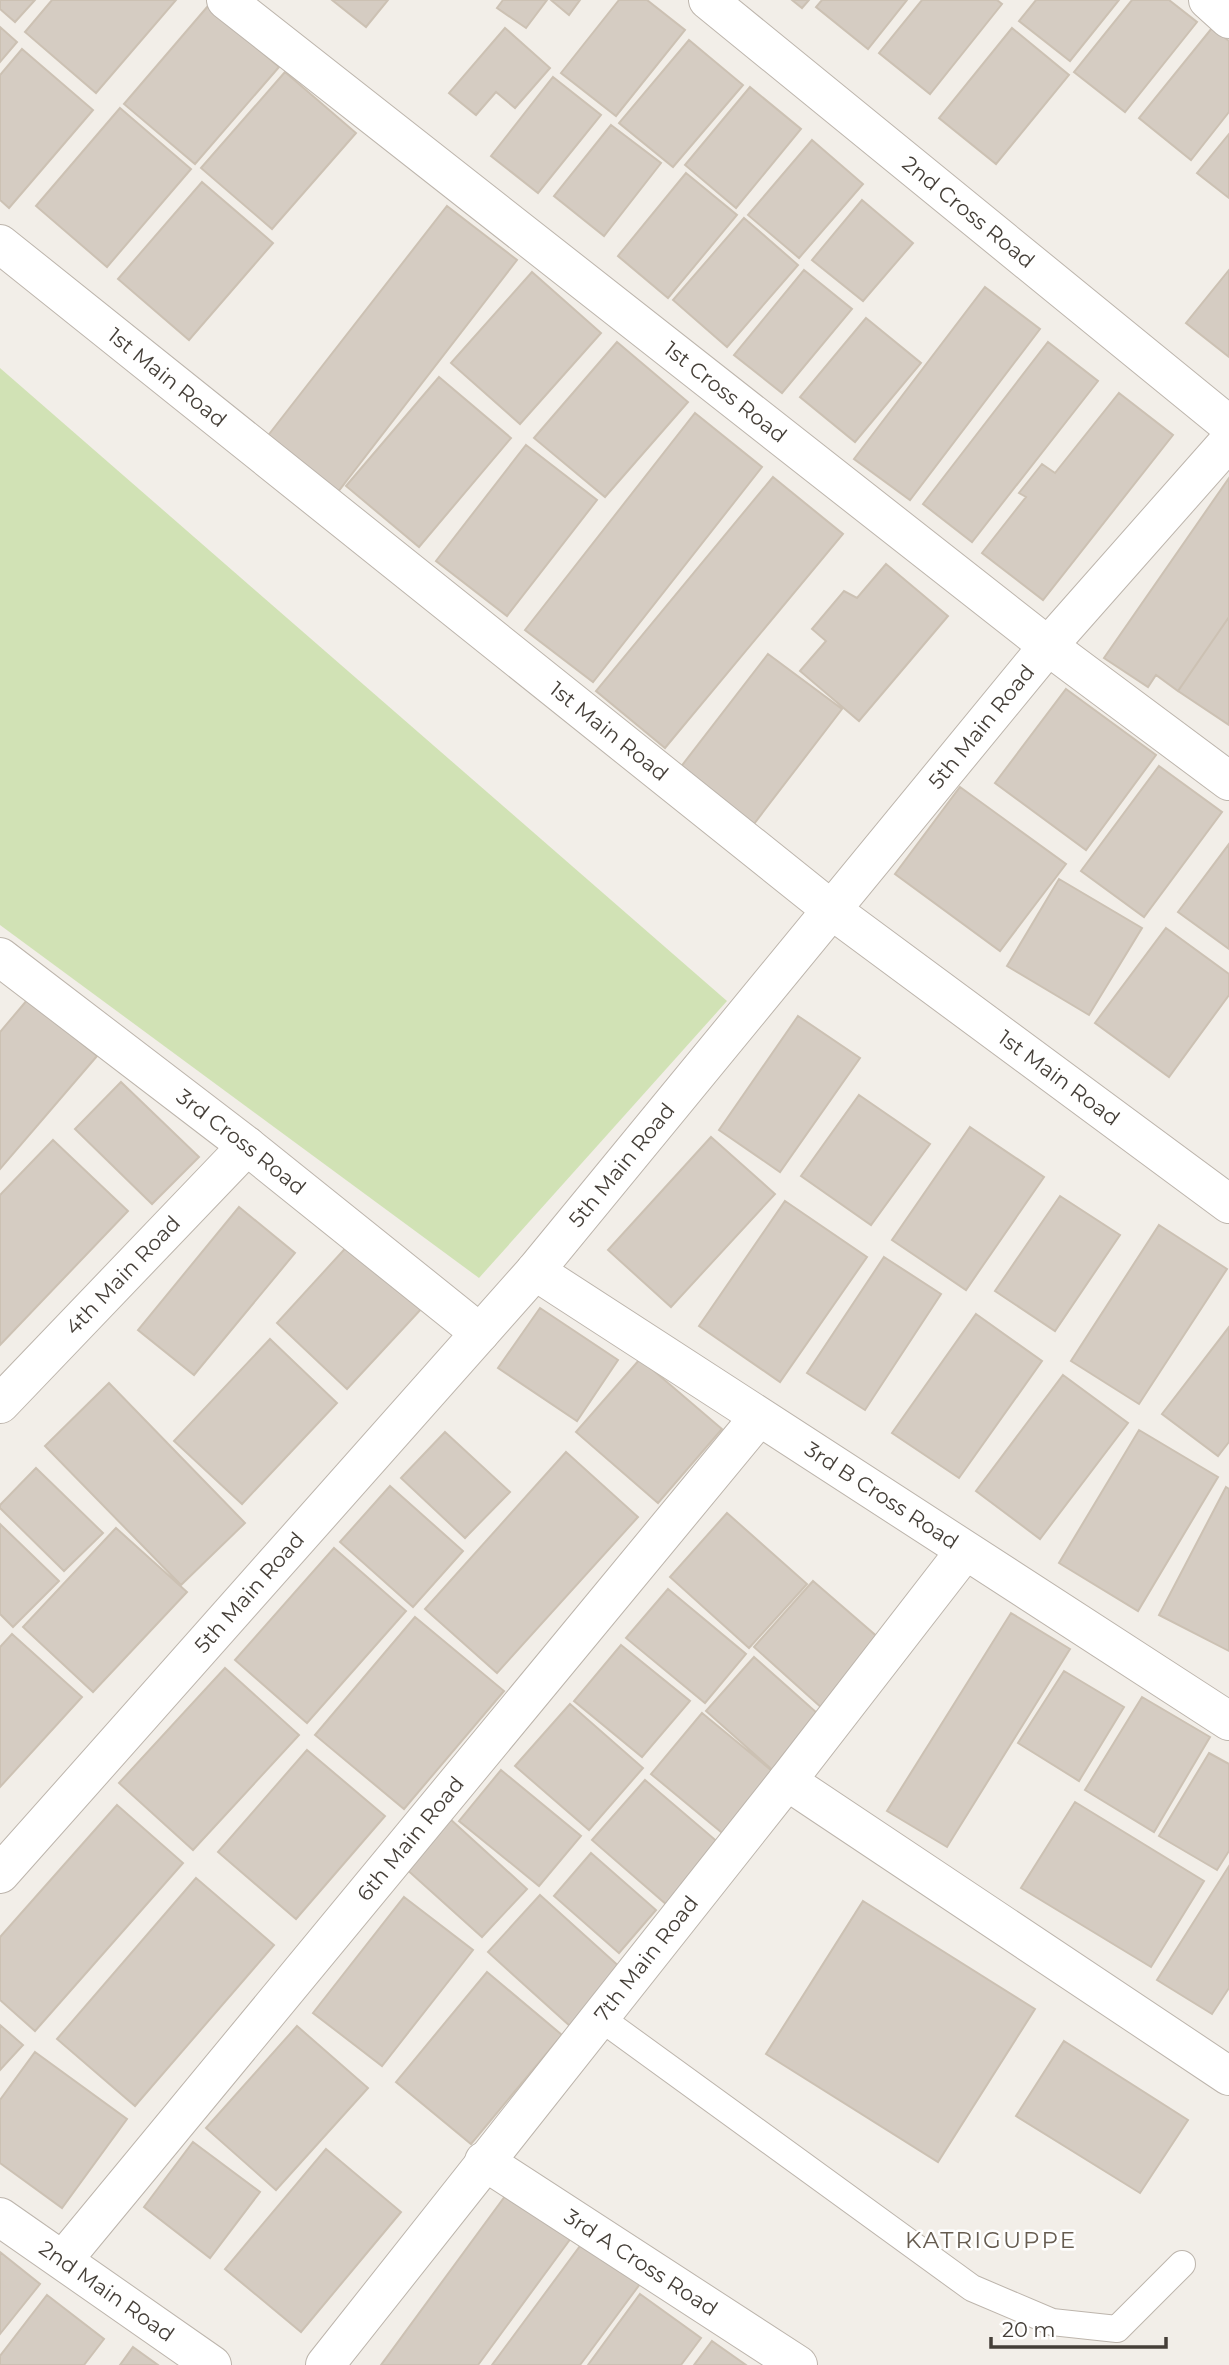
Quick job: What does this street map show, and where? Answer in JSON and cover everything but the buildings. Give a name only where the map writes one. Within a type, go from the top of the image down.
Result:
[{"type":"street","name":"1st Cross Road","points":[[226,0],[1048,646],[1229,781]]},
{"type":"street","name":"2nd Cross Road","points":[[708,0],[1229,425]]},
{"type":"street","points":[[1208,0],[1229,19]]},
{"type":"street","name":"1st Main Road","points":[[0,244],[832,911],[1229,1204]]},
{"type":"street","name":"5th Main Road","points":[[0,1874],[535,1271],[1048,646],[1229,441]]},
{"type":"street","name":"3rd Cross Road","points":[[0,957],[247,1146],[480,1333]]},
{"type":"street","name":"4th Main Road","points":[[0,1404],[247,1146]]},
{"type":"street","name":"3rd B Cross Road","points":[[535,1271],[1229,1721]]},
{"type":"street","name":"6th Main Road","points":[[63,2260],[759,1417]]},
{"type":"street","name":"7th Main Road","points":[[325,2365],[787,1781],[965,1551]]},
{"type":"street","points":[[787,1781],[1229,2076]]},
{"type":"street","name":"3rd A Cross Road","points":[[484,2161],[799,2365]]},
{"type":"street","name":"2nd Main Road","points":[[0,2217],[212,2365]]},
{"type":"lane","points":[[599,2017],[972,2288],[1052,2322],[1117,2329],[1182,2264]]},
{"type":"green space","points":[[0,368],[727,1001],[479,1278],[0,925]]},
{"type":"district","name":"KATRIGUPPE","points":[[991,2240]]}]
